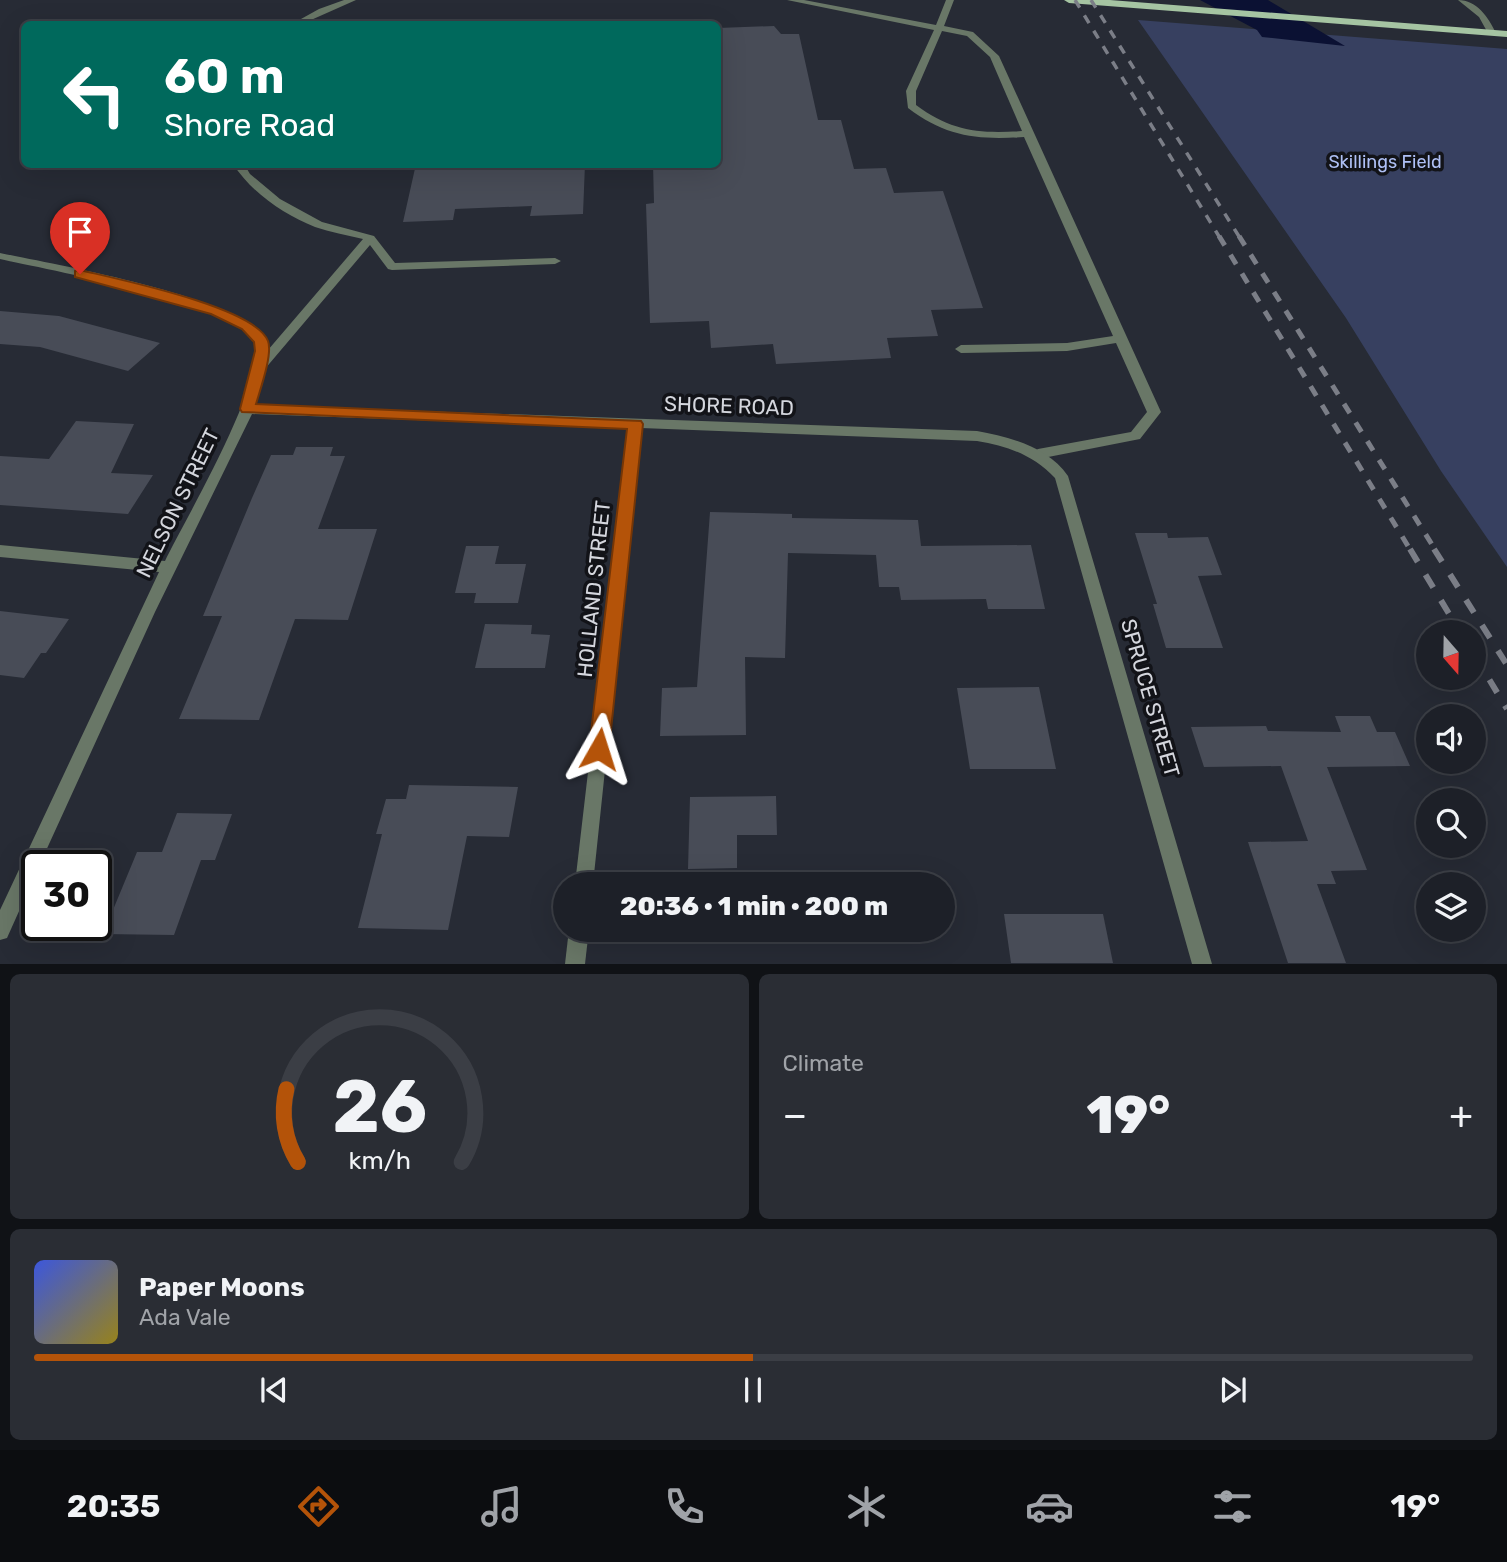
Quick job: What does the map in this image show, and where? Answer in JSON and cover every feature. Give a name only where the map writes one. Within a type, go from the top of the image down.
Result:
[{"type":"main road","points":[[1069,0],[1507,34]]},
{"type":"street","points":[[302,21],[322,10],[352,0]]},
{"type":"street","points":[[791,0],[970,34],[995,57],[1154,412],[1135,436],[1038,454]]},
{"type":"street","points":[[950,0],[911,91],[911,106],[929,121],[947,129],[980,137],[1028,134]]},
{"type":"street","points":[[1462,0],[1483,16],[1492,33]]},
{"type":"street","points":[[241,168],[246,176],[276,201],[318,224],[370,238],[392,267],[555,261]]},
{"type":"street","points":[[260,367],[370,238]]},
{"type":"street","name":"NELSON STREET","points":[[0,256],[113,282],[235,318],[261,341],[260,367],[247,409],[169,567],[0,932]]},
{"type":"street","points":[[961,349],[1068,348],[1122,338]]},
{"type":"street","name":"SHORE ROAD","points":[[247,409],[976,436],[1009,443],[1038,454]]},
{"type":"street","name":"HOLLAND STREET","points":[[585,872],[635,424]]},
{"type":"street","name":"SPRUCE STREET","points":[[1038,454],[1061,476],[1202,964]]},
{"type":"street","points":[[0,551],[169,567]]},
{"type":"street","points":[[575,964],[578,942]]},
{"type":"green space","name":"Skillings Field","points":[[1138,20],[1507,49],[1507,567],[1441,471],[1346,318]]},
{"type":"shaded area","points":[[1200,0],[1268,0],[1345,46],[1262,37],[1257,30]]},
{"type":"building","points":[[774,26],[781,34],[799,34],[818,120],[841,120],[854,169],[886,168],[894,193],[943,191],[983,308],[931,310],[938,336],[887,338],[891,358],[776,364],[773,344],[711,348],[709,321],[650,323],[646,204],[654,203],[653,168],[721,168],[721,28]]},
{"type":"building","points":[[415,168],[585,168],[583,214],[530,216],[532,206],[455,209],[453,220],[403,222]]},
{"type":"building","points":[[0,311],[59,316],[160,343],[128,371],[40,347],[0,344]]},
{"type":"building","points":[[76,421],[134,424],[111,473],[153,475],[128,514],[0,505],[0,456],[49,459]]},
{"type":"building","points":[[296,447],[333,447],[330,456],[345,456],[318,529],[377,529],[348,620],[295,619],[259,720],[179,719],[222,616],[203,616],[252,498],[271,455],[293,455]]},
{"type":"building","points":[[710,512],[792,514],[792,518],[918,520],[921,546],[1031,545],[1045,609],[988,609],[986,599],[901,600],[899,587],[879,587],[876,555],[788,553],[785,658],[745,657],[746,735],[660,736],[662,688],[697,687]]},
{"type":"building","points":[[1135,533],[1167,533],[1168,538],[1208,537],[1222,575],[1198,576],[1223,648],[1166,648],[1153,604],[1157,604]]},
{"type":"building","points":[[466,546],[499,546],[495,564],[526,564],[518,603],[474,603],[476,593],[455,593]]},
{"type":"building","points":[[0,611],[69,619],[46,653],[41,653],[24,678],[0,675]]},
{"type":"building","points":[[485,624],[532,625],[531,634],[550,635],[545,668],[475,668]]},
{"type":"building","points":[[1039,687],[1056,769],[970,769],[957,688]]},
{"type":"building","points":[[1335,716],[1370,716],[1377,732],[1395,732],[1410,766],[1327,767],[1367,870],[1331,871],[1336,884],[1317,884],[1346,963],[1288,963],[1248,842],[1308,841],[1281,766],[1204,767],[1191,727],[1266,726],[1268,731],[1341,732]]},
{"type":"building","points":[[409,785],[518,787],[509,837],[467,836],[448,930],[358,928],[382,834],[376,834],[386,799],[406,799]]},
{"type":"building","points":[[776,796],[777,835],[737,835],[737,868],[688,869],[690,797]]},
{"type":"building","points":[[177,813],[232,814],[215,860],[201,860],[174,935],[112,934],[112,912],[137,852],[162,852]]},
{"type":"building","points":[[1004,914],[1103,914],[1113,963],[1011,963]]},
{"type":"railway","points":[[1075,0],[1220,238]]},
{"type":"railway","points":[[1091,0],[1240,238]]},
{"type":"railway","points":[[1219,236],[1411,551]]},
{"type":"railway","points":[[1239,236],[1436,551]]},
{"type":"railway","points":[[1410,549],[1453,620]]},
{"type":"railway","points":[[1434,549],[1507,665]]},
{"type":"railway","points":[[1486,674],[1507,709]]},
{"type":"route","points":[[80,274],[216,311],[247,326],[261,341],[262,351],[247,409],[635,424],[599,749]]}]
